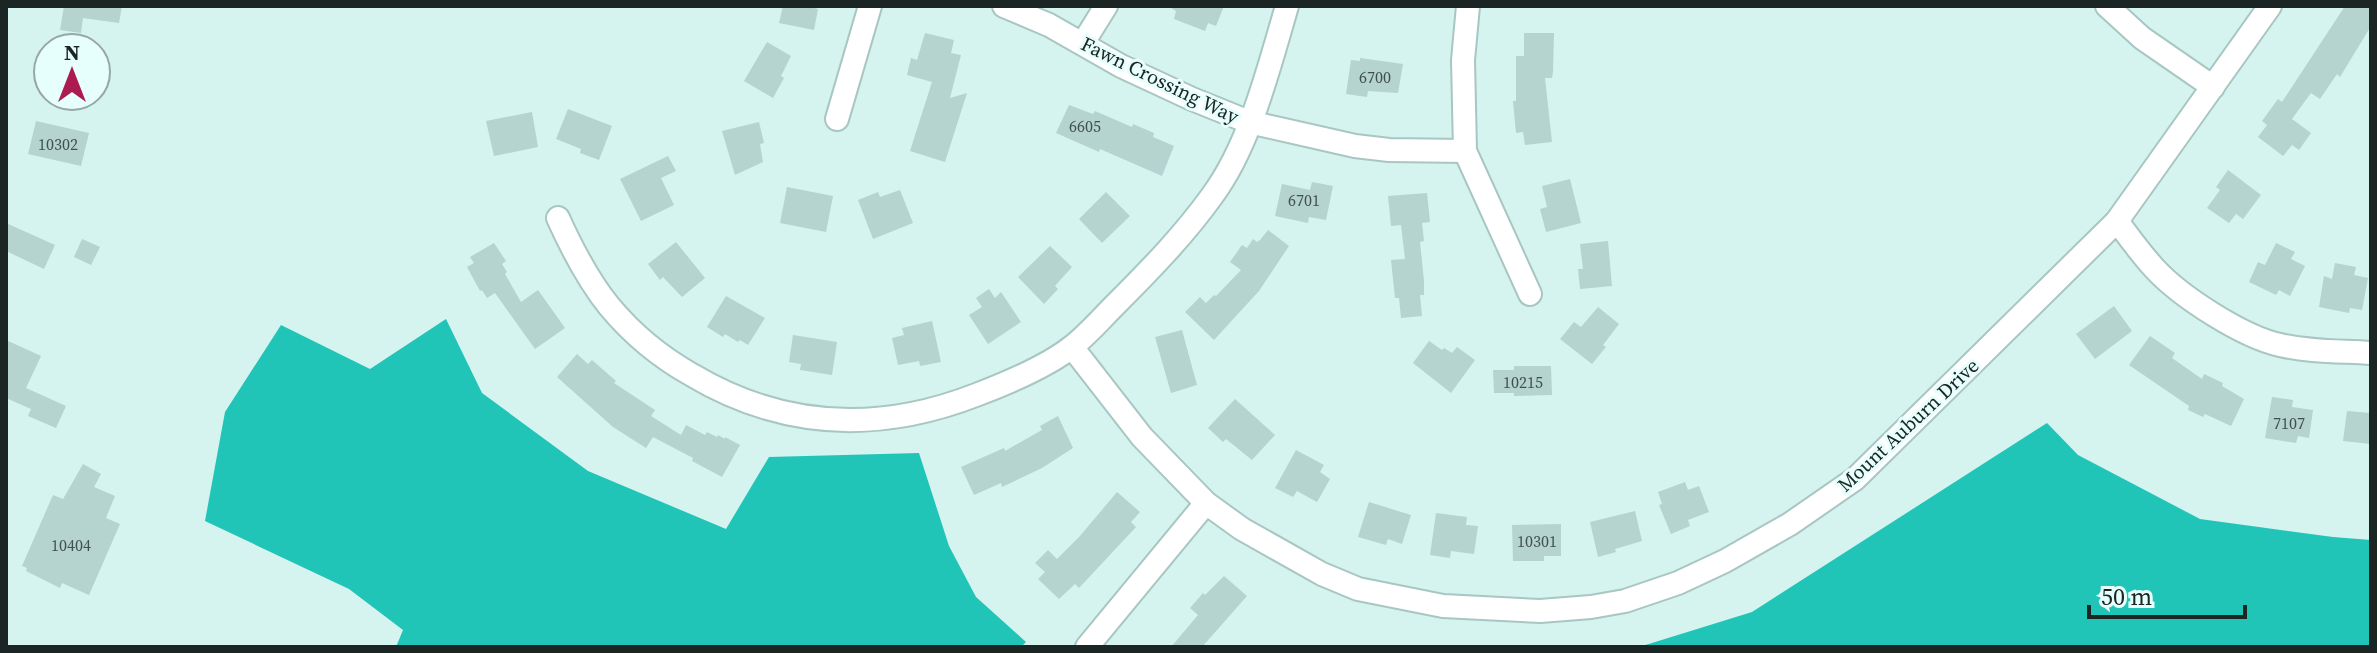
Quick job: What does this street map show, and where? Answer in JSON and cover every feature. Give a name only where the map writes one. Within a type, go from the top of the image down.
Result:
[{"type":"street","points":[[837,119],[870,6]]},
{"type":"street","name":"Fawn Crossing Way","points":[[1004,6],[1049,25],[1135,72],[1249,122],[1355,146],[1389,150],[1465,151]]},
{"type":"street","points":[[1083,43],[1106,6]]},
{"type":"street","points":[[558,218],[591,280],[608,305],[640,339],[672,364],[740,401],[769,410],[852,421],[921,412],[954,403],[1018,378],[1072,347],[1187,229],[1229,170],[1249,122],[1287,6]]},
{"type":"street","points":[[1468,6],[1463,60],[1465,151],[1530,294]]},
{"type":"street","points":[[2107,6],[2142,38],[2213,87]]},
{"type":"street","name":"Mount Auburn Drive","points":[[1072,347],[1142,437],[1206,503],[1242,529],[1322,574],[1358,589],[1443,606],[1540,611],[1625,601],[1678,583],[1725,561],[1790,524],[1855,479],[2117,221],[2270,6]]},
{"type":"street","points":[[2117,221],[2156,271],[2215,315],[2236,326],[2275,344],[2309,351],[2371,353]]},
{"type":"street","points":[[1087,647],[1206,503]]},
{"type":"shaded area","points":[[446,319],[482,393],[588,471],[726,529],[769,457],[919,453],[949,546],[976,597],[1026,642],[1021,647],[396,647],[403,630],[349,589],[205,521],[225,412],[281,325],[370,369]]},
{"type":"shaded area","points":[[2047,423],[2078,455],[2200,519],[2371,540],[2371,647],[1639,647],[1752,612]]},
{"type":"building","points":[[64,6],[122,6],[119,23],[83,18],[81,32],[60,30]]},
{"type":"building","points":[[783,6],[818,9],[814,30],[779,23]]},
{"type":"building","points":[[1168,6],[1224,6],[1216,26],[1208,23],[1205,31],[1174,19],[1176,11]]},
{"type":"building","points":[[2345,6],[2371,6],[2371,26],[2340,77],[2337,74],[2320,99],[2311,93],[2292,119],[2311,133],[2299,150],[2292,145],[2283,156],[2258,137],[2267,125],[2262,121],[2278,99],[2282,102]]},
{"type":"building","points":[[925,33],[954,40],[951,53],[961,55],[950,98],[967,93],[945,162],[910,151],[932,82],[907,75],[911,58],[917,60]]},
{"type":"building","points":[[1524,33],[1554,33],[1552,78],[1545,78],[1552,142],[1525,145],[1523,132],[1516,133],[1513,101],[1516,101],[1516,56],[1524,56]]},
{"type":"building","points":[[767,42],[791,56],[773,98],[744,81]]},
{"type":"building","points":[[1360,58],[1403,64],[1398,93],[1368,91],[1367,97],[1346,94],[1351,60],[1360,61]]},
{"type":"building","points":[[1069,105],[1093,114],[1095,111],[1132,127],[1133,124],[1174,146],[1162,176],[1056,133]]},
{"type":"building","points":[[568,109],[612,126],[599,160],[556,139]]},
{"type":"building","points":[[532,112],[538,147],[494,156],[486,121]]},
{"type":"building","points":[[36,121],[89,133],[81,166],[28,154]]},
{"type":"building","points":[[759,122],[764,143],[760,144],[763,162],[735,175],[722,131]]},
{"type":"building","points":[[668,156],[676,171],[661,178],[674,205],[641,221],[620,179]]},
{"type":"building","points":[[2228,170],[2261,195],[2243,219],[2236,214],[2229,223],[2207,208],[2220,190],[2216,187]]},
{"type":"building","points":[[1570,179],[1581,223],[1546,232],[1540,209],[1547,207],[1542,186]]},
{"type":"building","points":[[1312,182],[1333,186],[1326,220],[1309,217],[1308,223],[1275,216],[1282,184],[1310,190]]},
{"type":"building","points":[[787,187],[833,196],[826,232],[780,223]]},
{"type":"building","points":[[900,190],[913,223],[873,239],[858,200],[878,192],[880,197]]},
{"type":"building","points":[[1106,192],[1130,216],[1102,243],[1079,219]]},
{"type":"building","points":[[1427,193],[1430,222],[1422,223],[1424,241],[1420,242],[1424,281],[1424,295],[1420,295],[1422,316],[1401,318],[1399,298],[1395,298],[1391,260],[1405,259],[1401,225],[1391,226],[1388,196]]},
{"type":"building","points":[[6,223],[55,245],[44,269],[6,251]]},
{"type":"building","points":[[1268,230],[1289,246],[1259,291],[1214,340],[1185,312],[1200,297],[1206,303],[1216,296],[1241,270],[1230,262],[1242,245],[1247,248],[1253,239],[1257,242]]},
{"type":"building","points":[[82,239],[100,247],[91,265],[74,257]]},
{"type":"building","points":[[1608,241],[1612,286],[1580,289],[1578,269],[1583,269],[1580,244]]},
{"type":"building","points":[[676,242],[705,278],[682,297],[663,277],[660,280],[648,264]]},
{"type":"building","points":[[494,243],[506,261],[502,264],[507,272],[505,274],[521,302],[538,290],[565,328],[535,349],[495,293],[487,298],[480,291],[467,267],[474,263],[470,257]]},
{"type":"building","points":[[2276,243],[2295,252],[2291,259],[2305,266],[2290,296],[2279,290],[2276,295],[2249,282],[2258,262],[2265,265]]},
{"type":"building","points":[[1050,246],[1072,267],[1044,304],[1018,277]]},
{"type":"building","points":[[2335,263],[2356,267],[2354,275],[2368,278],[2362,310],[2350,308],[2349,313],[2319,307],[2324,276],[2332,279]]},
{"type":"building","points":[[989,289],[995,298],[1001,292],[1021,322],[988,344],[969,315],[982,307],[976,298]]},
{"type":"building","points":[[726,296],[765,318],[748,345],[725,334],[723,337],[707,327]]},
{"type":"building","points":[[2114,306],[2132,331],[2095,359],[2076,334]]},
{"type":"building","points":[[1598,307],[1619,324],[1592,364],[1560,339],[1574,322],[1581,327]]},
{"type":"building","points":[[932,321],[941,362],[920,366],[919,361],[898,365],[892,338],[904,335],[902,328]]},
{"type":"building","points":[[1182,330],[1197,385],[1171,393],[1155,337]]},
{"type":"building","points":[[793,335],[837,342],[832,375],[800,370],[801,364],[789,362]]},
{"type":"building","points":[[2150,336],[2175,353],[2172,358],[2202,379],[2204,374],[2223,383],[2222,386],[2244,399],[2231,426],[2188,410],[2189,406],[2129,365]]},
{"type":"building","points":[[6,340],[41,356],[26,388],[66,406],[56,428],[28,416],[31,409],[6,398]]},
{"type":"building","points":[[1429,341],[1452,353],[1457,347],[1475,360],[1451,393],[1413,363]]},
{"type":"building","points":[[577,354],[588,364],[592,360],[616,381],[614,383],[655,410],[651,416],[681,435],[686,425],[705,435],[707,432],[725,437],[740,445],[722,477],[653,437],[646,448],[613,427],[557,377]]},
{"type":"building","points":[[1514,366],[1551,366],[1552,395],[1494,393],[1493,370],[1514,370]]},
{"type":"building","points":[[2272,397],[2293,400],[2292,407],[2313,410],[2309,438],[2298,436],[2296,443],[2265,438]]},
{"type":"building","points":[[1235,399],[1275,435],[1252,460],[1226,439],[1223,442],[1208,428]]},
{"type":"building","points":[[2347,411],[2371,413],[2371,444],[2343,441]]},
{"type":"building","points":[[1058,416],[1073,448],[1042,468],[1002,487],[1001,483],[974,495],[961,467],[1004,448],[1005,451],[1042,430],[1040,426]]},
{"type":"building","points":[[1296,450],[1324,465],[1320,472],[1330,479],[1317,502],[1297,491],[1293,497],[1275,488]]},
{"type":"building","points":[[83,464],[101,474],[94,487],[115,496],[106,518],[120,524],[89,595],[62,583],[60,588],[22,566],[53,495],[63,499]]},
{"type":"building","points":[[1685,482],[1688,490],[1699,486],[1709,512],[1688,520],[1690,526],[1671,534],[1659,505],[1662,504],[1658,492]]},
{"type":"building","points":[[1117,492],[1140,512],[1131,522],[1136,527],[1079,588],[1075,584],[1059,599],[1038,579],[1045,572],[1035,563],[1048,550],[1057,559]]},
{"type":"building","points":[[1369,502],[1411,515],[1402,544],[1388,539],[1386,545],[1358,537]]},
{"type":"building","points":[[1635,511],[1642,541],[1598,557],[1590,522]]},
{"type":"building","points":[[1436,513],[1467,517],[1466,525],[1478,526],[1474,554],[1451,551],[1450,558],[1430,555]]},
{"type":"building","points":[[1561,524],[1561,556],[1544,556],[1544,561],[1513,561],[1512,525]]},
{"type":"building","points":[[1224,576],[1247,596],[1202,647],[1171,647],[1198,615],[1190,608]]}]
